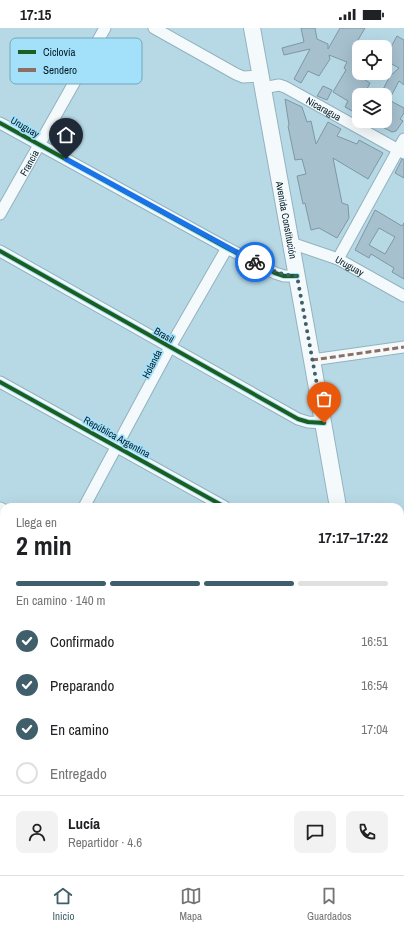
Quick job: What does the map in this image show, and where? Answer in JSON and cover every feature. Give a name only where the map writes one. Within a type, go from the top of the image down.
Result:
[{"type":"main road","name":"Avenida Constitución","points":[[252,28],[337,503]]},
{"type":"street","name":"Francia","points":[[99,38],[105,28]]},
{"type":"street","name":"Nicaragua","points":[[154,28],[236,74],[285,87],[401,151]]},
{"type":"street","name":"Francia","points":[[0,214],[73,84]]},
{"type":"street","name":"Uruguay","points":[[0,123],[275,273],[284,276],[297,276]]},
{"type":"street","points":[[338,259],[401,151],[404,138]]},
{"type":"street","name":"Uruguay","points":[[291,243],[338,259],[404,296]]},
{"type":"street","name":"Holanda","points":[[86,503],[118,447],[170,347],[227,248]]},
{"type":"street","name":"Brasil","points":[[0,251],[298,419],[308,422],[324,423]]},
{"type":"street","points":[[312,360],[404,347]]},
{"type":"street","name":"República Argentina","points":[[0,382],[218,503]]},
{"type":"building","points":[[301,28],[315,28],[317,39],[328,44],[328,49],[340,28],[365,28],[358,40],[352,40],[352,80],[365,80],[370,83],[368,88],[352,88],[352,111],[345,107],[348,101],[333,92],[346,70],[344,68],[347,62],[329,55],[330,59],[319,76],[308,71],[301,83],[294,79],[310,49],[284,55],[282,48],[304,42]]},
{"type":"building","points":[[397,36],[404,40],[404,85],[399,81],[392,94],[392,88],[384,88],[388,80],[392,80],[392,74],[399,68],[392,64],[392,45]]},
{"type":"building","points":[[323,86],[332,90],[327,100],[317,96]]},
{"type":"building","points":[[285,99],[302,107],[307,122],[311,121],[316,144],[328,122],[341,129],[337,136],[357,144],[359,140],[383,153],[368,179],[333,158],[342,203],[348,205],[349,218],[337,238],[319,228],[311,230],[305,203],[303,204],[297,176],[306,174],[302,159],[295,160],[288,126]]},
{"type":"building","points":[[392,102],[404,108],[404,113],[400,119],[403,121],[396,131],[392,132],[384,128],[392,128]]},
{"type":"building","points":[[402,159],[404,160],[404,178],[395,173]]},
{"type":"building","points":[[375,210],[402,226],[404,223],[404,279],[392,272],[394,268],[371,254],[369,258],[355,250]],"holes":[[[379,228],[395,237],[385,254],[369,245]]]},
{"type":"marked path","points":[[312,360],[404,347]]},
{"type":"cycle path","points":[[0,123],[275,273],[284,276],[297,276]]},
{"type":"cycle path","points":[[0,251],[298,419],[308,422],[324,423]]},
{"type":"cycle path","points":[[0,382],[218,503]]},
{"type":"way so far","points":[[255,262],[275,273],[284,276],[297,276],[324,423]]},
{"type":"route","points":[[66,159],[255,262]]}]
